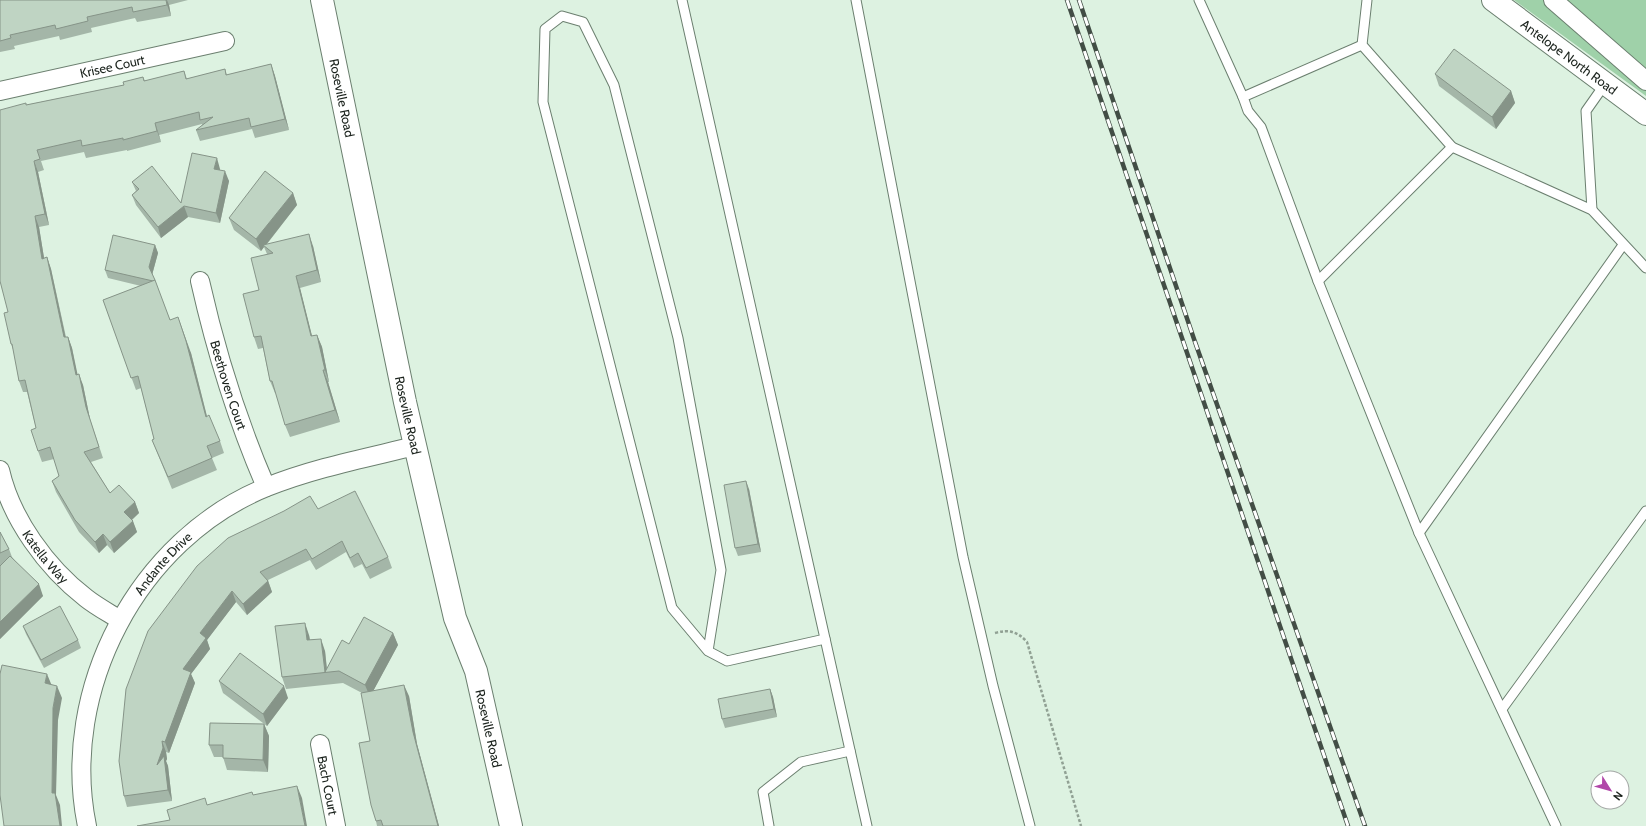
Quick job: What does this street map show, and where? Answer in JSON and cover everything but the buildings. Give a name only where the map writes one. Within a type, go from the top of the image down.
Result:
[{"type":"main road","name":"Roseville Road","points":[[322,0],[415,446],[454,618],[476,670],[511,826]]},
{"type":"main road","name":"Antelope North Road","points":[[1493,0],[1646,114]]},
{"type":"street","points":[[1553,0],[1646,81]]},
{"type":"street","name":"Krisee Court","points":[[0,90],[225,41]]},
{"type":"street","name":"Beethoven Court","points":[[200,281],[213,340],[231,399],[266,487]]},
{"type":"street","name":"Andante Drive","points":[[87,826],[82,775],[83,744],[87,712],[94,680],[105,651],[120,620],[152,573],[185,538],[237,501],[266,487],[306,473],[415,446]]},
{"type":"street","name":"Katella Way","points":[[0,470],[13,506],[39,550],[61,576],[86,598],[120,620]]},
{"type":"street","name":"Bach Court","points":[[320,744],[336,826]]},
{"type":"lane","points":[[682,0],[867,826]]},
{"type":"lane","points":[[856,0],[963,557],[981,636],[1030,826]]},
{"type":"lane","points":[[1199,0],[1244,97],[1248,111],[1261,127],[1318,281],[1419,533],[1556,826]]},
{"type":"lane","points":[[1367,0],[1362,45],[1452,147],[1592,210],[1646,268]]},
{"type":"lane","points":[[708,651],[721,570],[678,338],[614,85],[583,22],[562,16],[545,29],[543,102],[672,608],[708,651],[727,661],[825,639]]},
{"type":"lane","points":[[1244,97],[1362,45]]},
{"type":"lane","points":[[1592,210],[1586,111],[1606,84]]},
{"type":"lane","points":[[1318,281],[1452,147]]},
{"type":"lane","points":[[1419,533],[1623,245]]},
{"type":"lane","points":[[1502,709],[1646,511]]},
{"type":"lane","points":[[769,826],[763,792],[801,762],[850,751]]},
{"type":"path","points":[[981,636],[1001,631],[1013,632],[1020,635],[1027,642],[1081,826]]},
{"type":"green space","points":[[1514,0],[1646,0],[1646,96]]},
{"type":"railway","points":[[1067,0],[1348,826]]},
{"type":"railway","points":[[1079,0],[1194,339],[1365,826]]}]
